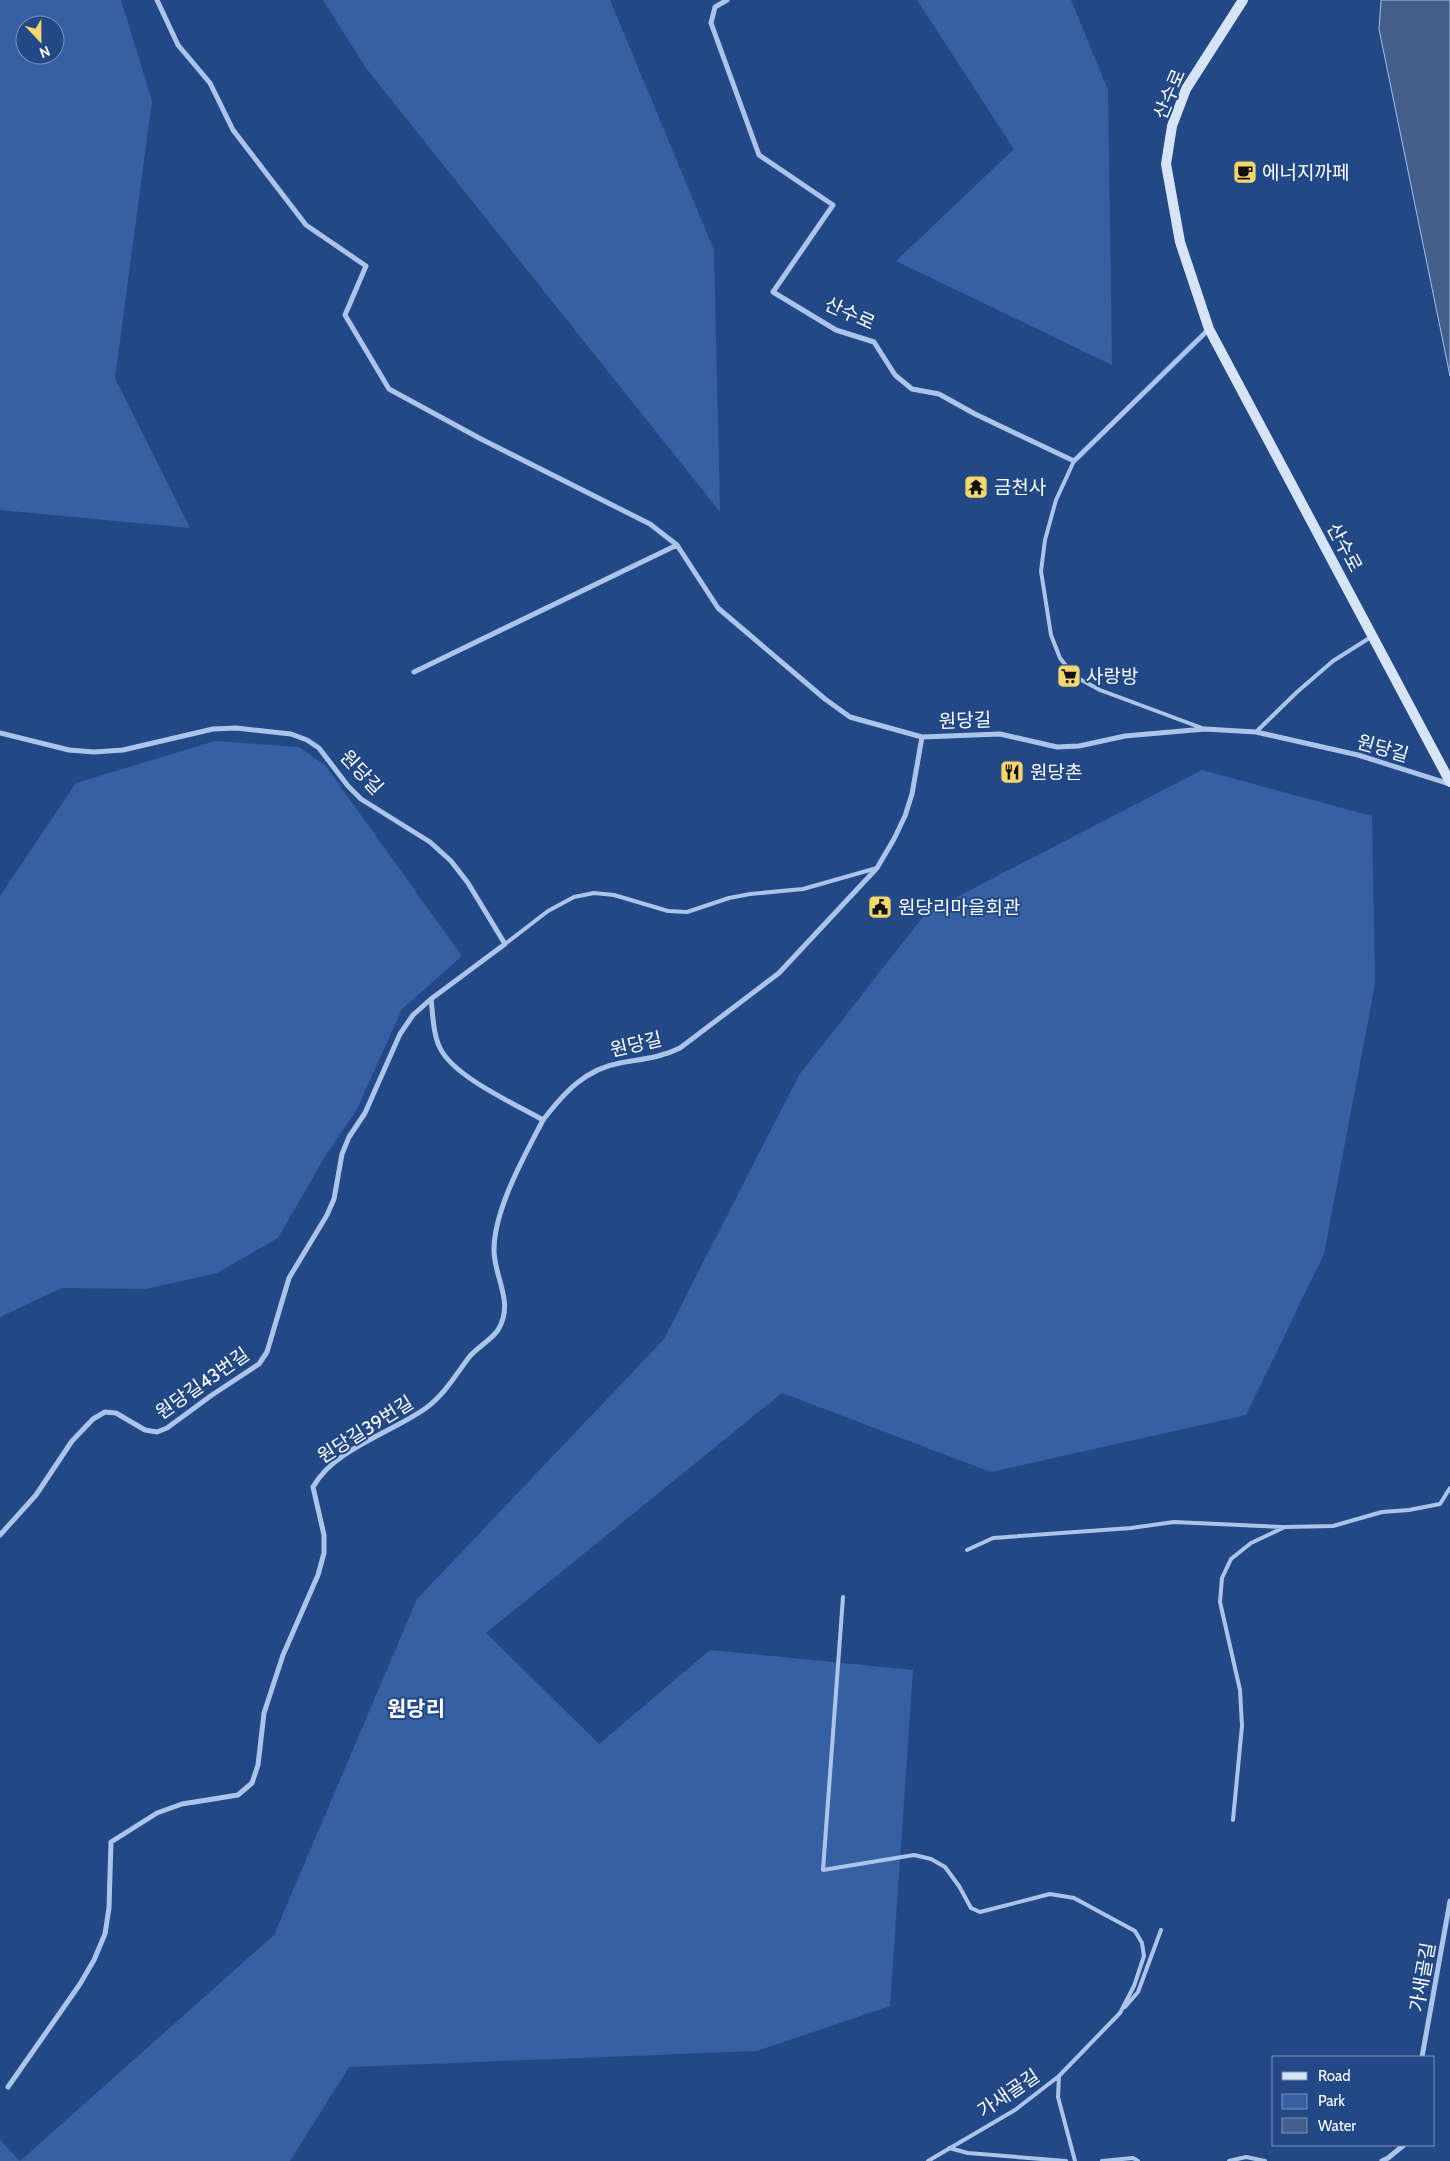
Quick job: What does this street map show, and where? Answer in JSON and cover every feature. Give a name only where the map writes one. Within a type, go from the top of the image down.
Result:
[{"type":"main road","name":"산수로","points":[[1243,0],[1186,89],[1172,126],[1166,164],[1180,242],[1209,330],[1450,783]]},
{"type":"street","points":[[157,0],[178,45],[210,83],[233,130],[306,225],[366,266],[345,315],[389,389],[481,439],[650,524],[677,545],[718,608],[825,699],[850,717],[922,737]]},
{"type":"street","name":"산수로","points":[[727,0],[715,7],[711,23],[759,155],[833,206],[772,292],[836,330],[874,342],[895,375],[912,389],[939,394],[975,414],[1074,461]]},
{"type":"street","points":[[1074,461],[1209,330]]},
{"type":"street","points":[[414,672],[677,545]]},
{"type":"street","name":"원당길","points":[[0,733],[69,750],[94,752],[123,750],[213,729],[236,728],[291,734],[307,740],[320,748],[348,786],[362,800],[430,842],[451,861],[468,883],[504,944]]},
{"type":"street","name":"원당길","points":[[543,1120],[561,1097],[581,1078],[598,1069],[618,1063],[664,1056],[680,1048],[779,973],[877,868],[905,816],[912,794],[922,737],[1000,734],[1057,747],[1079,746],[1125,736],[1205,729],[1256,732],[1358,755],[1450,783]]},
{"type":"street","points":[[504,944],[431,999],[435,1033],[440,1049],[459,1072],[543,1120]]},
{"type":"street","name":"원당길43번길","points":[[0,1535],[36,1495],[72,1441],[93,1418],[105,1412],[116,1413],[145,1430],[158,1432],[167,1428],[259,1364],[267,1352],[290,1278],[327,1215],[334,1199],[342,1154],[349,1137],[365,1113],[400,1034],[413,1015],[431,999]]},
{"type":"street","name":"원당길39번길","points":[[8,2087],[80,1984],[94,1960],[105,1934],[109,1908],[111,1842],[158,1813],[182,1804],[238,1795],[252,1783],[258,1765],[264,1713],[283,1655],[318,1575],[324,1553],[324,1535],[313,1487],[319,1476],[336,1460],[426,1408],[445,1392],[472,1355],[497,1331],[504,1316],[505,1298],[494,1250],[498,1226],[505,1199],[518,1168],[543,1120]]},
{"type":"street","name":"가새골길","points":[[1422,2056],[1450,1902]]},
{"type":"street","points":[[1382,2161],[1403,2146]]},
{"type":"lane","points":[[1074,461],[1056,500],[1045,540],[1041,571],[1051,635],[1060,658],[1074,676],[1100,690],[1205,729]]},
{"type":"lane","points":[[1256,732],[1297,692],[1333,661],[1373,636]]},
{"type":"lane","points":[[504,944],[548,911],[574,896],[594,893],[614,895],[668,911],[686,912],[729,898],[803,888],[877,868]]},
{"type":"lane","points":[[967,1550],[993,1538],[1131,1528],[1174,1522],[1285,1527],[1334,1526],[1382,1512],[1409,1510],[1440,1504],[1450,1488]]},
{"type":"lane","points":[[1233,1820],[1242,1726],[1240,1690],[1220,1602],[1222,1578],[1232,1559],[1251,1543],[1285,1527]]},
{"type":"lane","points":[[843,1597],[824,1870],[914,1854],[931,1859],[946,1867],[971,1908],[980,1912],[1050,1894],[1074,1898],[1135,1931],[1142,1943],[1144,1956],[1134,1986],[1120,2013]]},
{"type":"lane","points":[[1059,2076],[1138,1992],[1161,1930]]},
{"type":"lane","name":"가새골길","points":[[928,2161],[1015,2110],[1059,2076]]},
{"type":"lane","name":"가새골길","points":[[1059,2076],[1058,2097],[1075,2161]]},
{"type":"lane","points":[[948,2148],[968,2153],[1066,2161]]},
{"type":"lane","points":[[1229,2161],[1246,2157],[1265,2161]]},
{"type":"lane","points":[[1102,2161],[1133,2158],[1138,2161]]},
{"type":"green space","points":[[0,0],[121,0],[152,101],[115,378],[190,528],[0,510]]},
{"type":"green space","points":[[323,0],[610,0],[714,250],[720,512],[366,68]]},
{"type":"green space","points":[[917,0],[1071,0],[1108,90],[1112,365],[896,261],[1014,149]]},
{"type":"green space","points":[[215,741],[299,747],[325,765],[462,956],[402,1009],[357,1109],[326,1155],[278,1238],[217,1273],[145,1289],[62,1288],[0,1317],[0,896],[76,783]]},
{"type":"green space","points":[[1202,770],[1372,816],[1375,984],[1324,1254],[1246,1415],[991,1472],[782,1393],[486,1633],[599,1744],[710,1650],[913,1670],[890,2006],[757,2051],[349,2067],[290,2161],[20,2161],[274,1935],[417,1599],[664,1339],[799,1075],[926,913]]},
{"type":"green space","points":[[0,2140],[20,2161],[0,2161]]},
{"type":"water","points":[[1381,0],[1450,0],[1450,376],[1379,29]]},
{"type":"place","name":"에너지까페","points":[[1245,172]]},
{"type":"place","name":"금천사","points":[[976,487]]},
{"type":"place","name":"사랑방","points":[[1069,676]]},
{"type":"place","name":"원당촌","points":[[1012,772]]},
{"type":"place","name":"원당리마을회관","points":[[880,907]]},
{"type":"district","name":"원당리","points":[[416,1709]]}]
